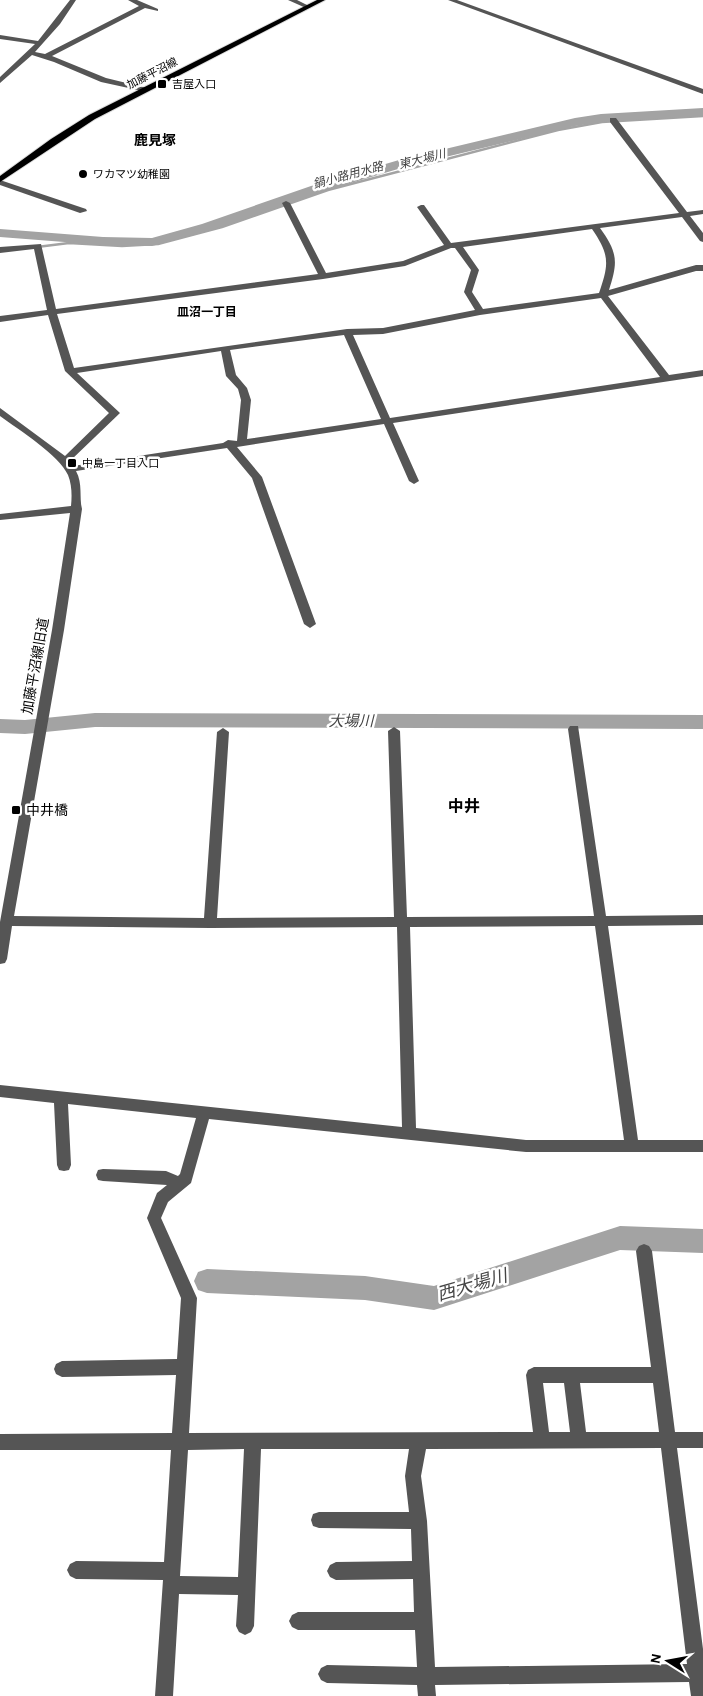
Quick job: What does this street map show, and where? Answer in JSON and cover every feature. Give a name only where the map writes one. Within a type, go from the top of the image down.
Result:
[{"type":"main road","name":"加藤平沼線","points":[[0,181],[69,130],[322,0]]},
{"type":"street","points":[[0,81],[31,53],[74,0]]},
{"type":"street","points":[[131,0],[156,10]]},
{"type":"street","points":[[291,0],[308,7]]},
{"type":"street","points":[[451,0],[703,92]]},
{"type":"street","points":[[47,56],[145,5]]},
{"type":"street","points":[[0,37],[40,43]]},
{"type":"street","points":[[31,53],[47,56],[113,83],[144,90]]},
{"type":"street","points":[[613,120],[703,239]]},
{"type":"street","points":[[0,181],[83,212]]},
{"type":"street","points":[[286,203],[323,276]]},
{"type":"street","points":[[421,206],[475,270],[468,292],[480,312]]},
{"type":"street","points":[[0,319],[323,276],[405,263],[453,245],[703,212]]},
{"type":"street","points":[[594,226],[606,241],[613,256],[611,271],[603,295]]},
{"type":"street","points":[[0,250],[38,246],[52,313],[70,371],[115,413],[68,465]]},
{"type":"street","points":[[70,371],[347,332],[383,330],[480,312],[603,295],[696,268],[703,268]]},
{"type":"street","points":[[603,295],[667,379]]},
{"type":"street","points":[[347,332],[414,481]]},
{"type":"street","points":[[225,348],[232,376],[242,388],[246,400],[242,442]]},
{"type":"street","points":[[0,411],[68,465],[528,401],[703,373]]},
{"type":"street","points":[[228,444],[257,477],[310,624]]},
{"type":"street","name":"加藤平沼線旧道","points":[[0,960],[1,942],[7,921],[77,509],[76,487],[68,465]]},
{"type":"street","points":[[0,517],[77,509]]},
{"type":"street","points":[[574,729],[632,1145]]},
{"type":"street","points":[[394,731],[409,1133]]},
{"type":"street","points":[[210,924],[223,732]]},
{"type":"street","points":[[7,921],[210,924],[703,920]]},
{"type":"street","points":[[0,1092],[526,1146],[703,1146]]},
{"type":"street","points":[[61,1098],[64,1165]]},
{"type":"street","points":[[164,1696],[189,1298],[154,1218],[162,1198],[186,1178],[204,1112]]},
{"type":"street","points":[[103,1175],[166,1177],[178,1184]]},
{"type":"street","points":[[644,1251],[700,1696]]},
{"type":"street","points":[[62,1368],[185,1367]]},
{"type":"street","points":[[571,1374],[578,1440]]},
{"type":"street","points":[[542,1440],[534,1375],[659,1375]]},
{"type":"street","points":[[419,1440],[413,1476],[419,1521],[427,1696]]},
{"type":"street","points":[[0,1442],[703,1440]]},
{"type":"street","points":[[245,1626],[253,1441]]},
{"type":"street","points":[[319,1520],[419,1521]]},
{"type":"street","points":[[76,1570],[247,1586]]},
{"type":"street","points":[[336,1571],[422,1570]]},
{"type":"street","points":[[298,1621],[424,1621]]},
{"type":"street","points":[[327,1674],[426,1676],[697,1673]]},
{"type":"waterway","name":"東大場川","points":[[0,233],[103,241],[152,242],[207,227],[316,189],[404,163],[575,122],[601,118],[703,112]]},
{"type":"waterway","name":"鍋小路用水路","points":[[37,247],[69,243],[122,246],[158,244],[222,227],[328,190],[558,130],[602,122],[703,116]]},
{"type":"waterway","name":"大場川","points":[[0,726],[25,727],[95,720],[703,722]]},
{"type":"waterway","name":"西大場川","points":[[207,1281],[365,1288],[434,1298],[620,1238],[703,1241]]},
{"type":"place","name":"吉屋入口","points":[[162,84]]},
{"type":"place","name":"ワカマツ幼稚園","points":[[83,174]]},
{"type":"place","name":"中島一丁目入口","points":[[72,463]]},
{"type":"place","name":"中井橋","points":[[16,810]]},
{"type":"district","name":"鹿見塚","points":[[155,140]]},
{"type":"district","name":"皿沼一丁目","points":[[207,312]]},
{"type":"district","name":"中井","points":[[464,806]]}]
